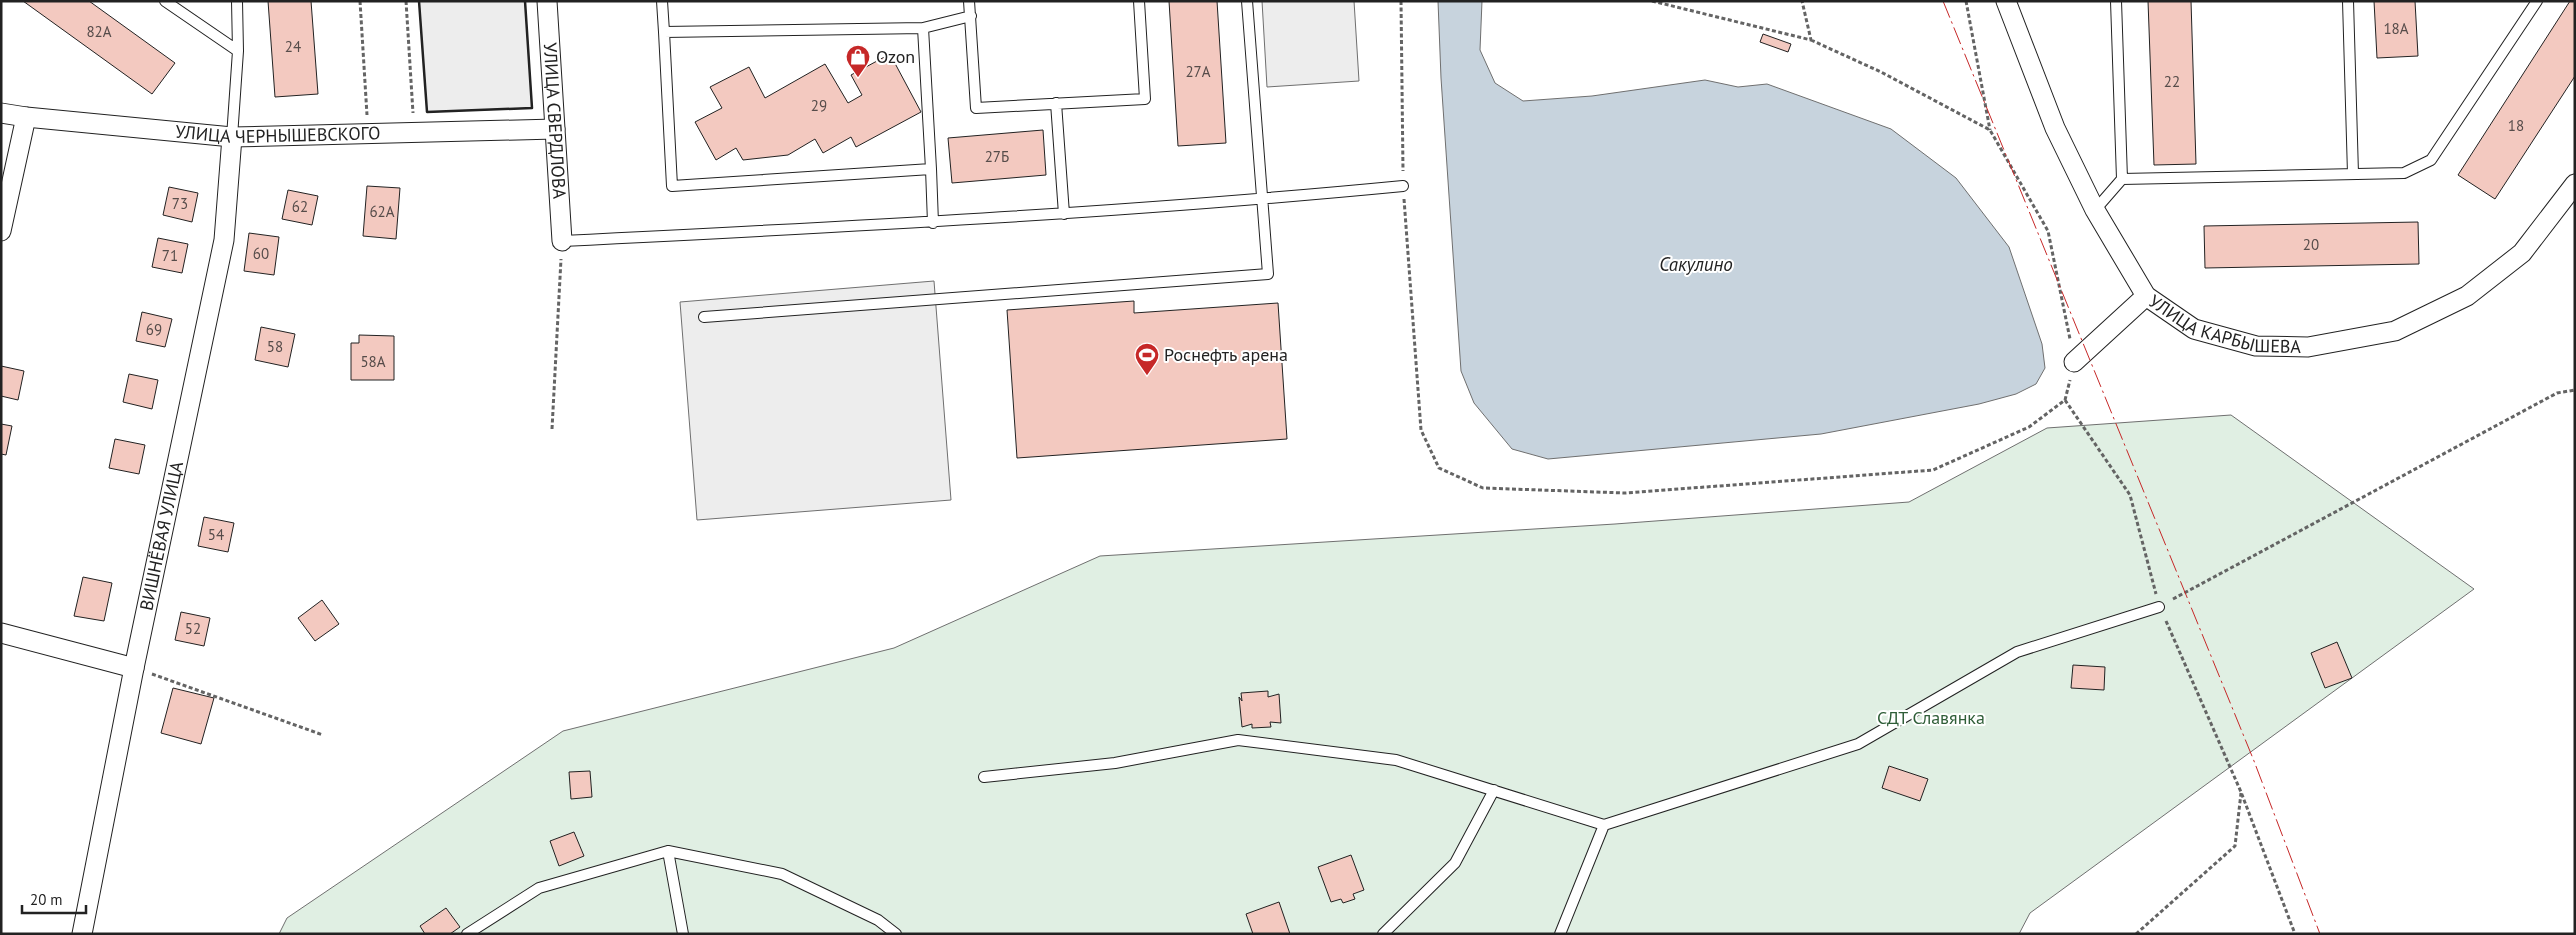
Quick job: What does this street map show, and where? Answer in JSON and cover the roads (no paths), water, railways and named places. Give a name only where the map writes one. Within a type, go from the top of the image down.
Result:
[{"type":"street","name":"УЛИЦА СВЕРДЛОВА","points":[[547,1],[562,241]]},
{"type":"street","name":"УЛИЦА КАРБЫШЕВА","points":[[2006,1],[2055,128],[2095,210],[2146,296],[2194,329],[2256,346],[2308,347],[2395,330],[2467,296],[2522,252],[2575,184]]},
{"type":"street","name":"УЛИЦА ЧЕРНЫШЕВСКОГО","points":[[1,113],[232,137],[554,129]]},
{"type":"street","points":[[1,231],[26,117]]},
{"type":"street","name":"ВИШНЁВАЯ УЛИЦА","points":[[82,934],[134,668],[224,240],[232,137]]},
{"type":"street","points":[[2074,362],[2146,296]]},
{"type":"street","points":[[1,633],[134,668]]},
{"type":"lane","points":[[165,1],[238,51]]},
{"type":"lane","points":[[232,137],[238,51],[237,1]]},
{"type":"lane","points":[[662,1],[672,186],[931,169]]},
{"type":"lane","points":[[969,1],[976,108],[1145,99],[1139,1]]},
{"type":"lane","points":[[704,318],[1268,274],[1264,199],[1247,1]]},
{"type":"lane","points":[[2095,210],[2122,179],[2116,1]]},
{"type":"lane","points":[[2348,1],[2353,174]]},
{"type":"lane","points":[[2122,179],[2404,173],[2431,160],[2537,1]]},
{"type":"lane","points":[[664,32],[923,28],[971,16]]},
{"type":"lane","points":[[923,28],[933,223]]},
{"type":"lane","points":[[1056,103],[1064,214]]},
{"type":"lane","points":[[562,241],[933,223],[1264,199],[1403,186]]},
{"type":"lane","points":[[984,777],[1115,763],[1238,740],[1396,760],[1604,825],[1858,744],[2016,652],[2159,606]]},
{"type":"lane","points":[[1383,934],[1455,863],[1494,790]]},
{"type":"lane","points":[[1560,934],[1604,825]]},
{"type":"lane","points":[[467,934],[539,888],[668,851],[782,874],[878,920],[896,934]]},
{"type":"lane","points":[[668,851],[683,934]]},
{"type":"water","name":"Сакулино","points":[[1438,1],[1482,1],[1480,50],[1495,83],[1523,101],[1592,96],[1705,80],[1738,87],[1767,84],[1891,129],[1956,178],[2009,247],[2042,344],[2045,368],[2036,384],[2016,394],[1979,404],[1821,434],[1548,459],[1512,449],[1474,403],[1461,371],[1441,78]]},
{"type":"place","name":"Ozon","points":[[858,78]]},
{"type":"place","name":"Роснефть арена","points":[[1147,376]]},
{"type":"park label","name":"СДТ Славянка","points":[[1931,718]]}]
